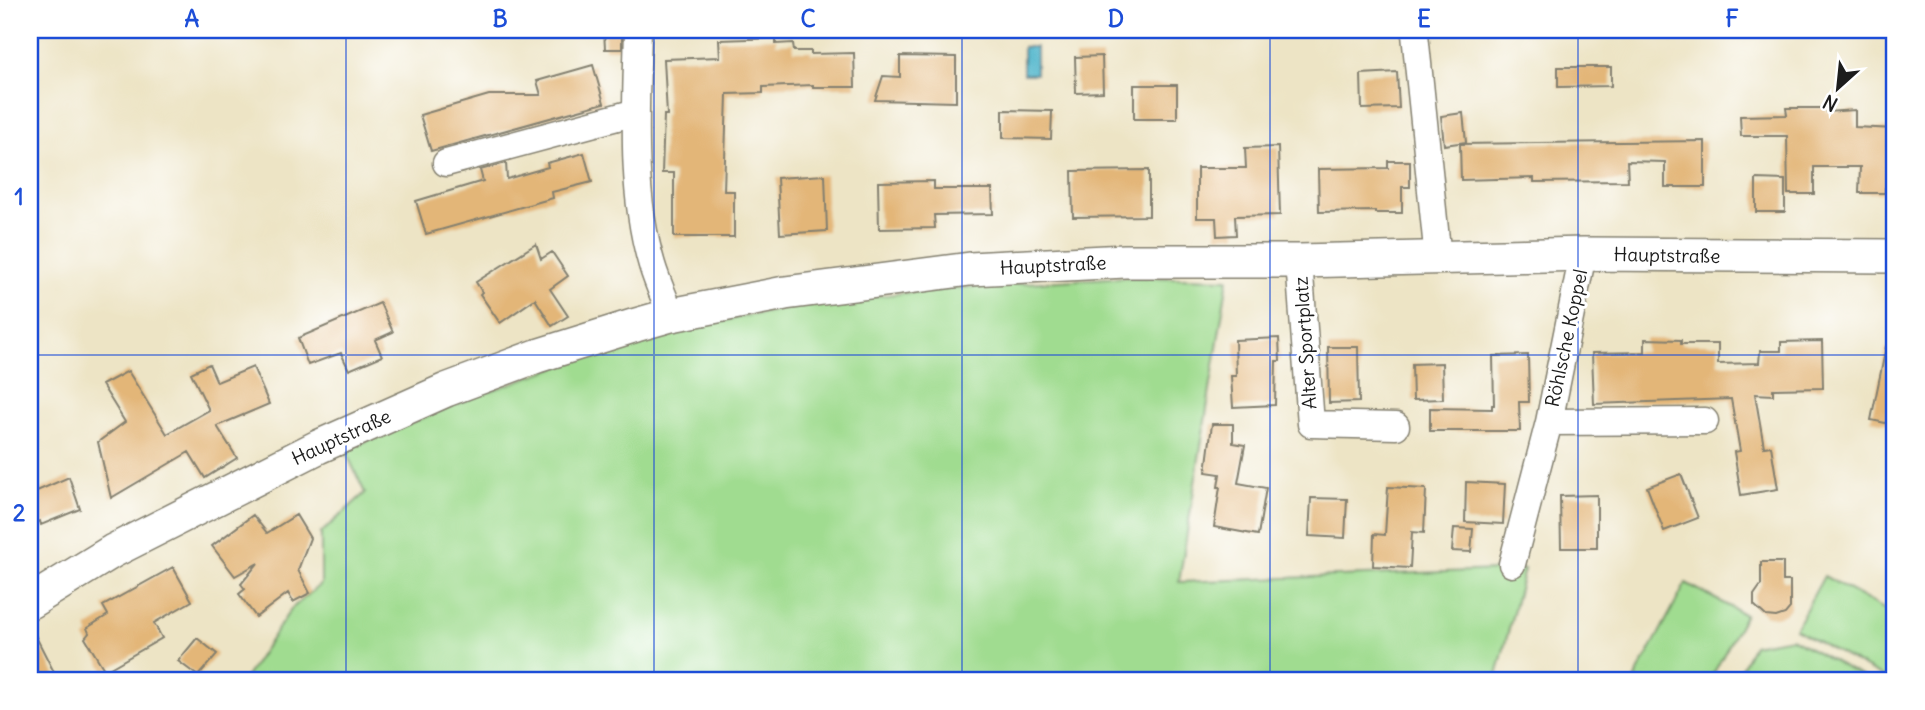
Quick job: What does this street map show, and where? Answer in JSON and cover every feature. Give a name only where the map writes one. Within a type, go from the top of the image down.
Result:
[{"type":"main road","name":"Hauptstraße","points":[[30,602],[113,551],[331,441],[446,390],[524,360],[671,315],[785,293],[970,269],[1125,261],[1438,259],[1583,254],[1895,256]]},
{"type":"street","points":[[638,30],[636,112],[640,210],[652,264],[671,315]]},
{"type":"street","points":[[1415,34],[1438,259]]},
{"type":"street","points":[[446,163],[636,112]]},
{"type":"street","name":"Röhlsche Koppel","points":[[1512,564],[1549,422],[1583,254]]},
{"type":"street","name":"Alter Sportplatz","points":[[1299,261],[1311,424],[1396,426]]},
{"type":"street","name":"Röhlsche Koppel","points":[[1549,422],[1705,421]]},
{"type":"green space","points":[[1126,277],[1228,279],[1179,582],[1524,569],[1496,680],[244,680],[291,609],[321,584],[321,533],[365,493],[345,450],[467,400],[590,356],[729,319],[842,300],[898,294]]},
{"type":"green space","points":[[1824,576],[1895,615],[1895,680],[1888,680],[1795,629]]},
{"type":"green space","points":[[1686,583],[1745,615],[1710,680],[1634,680]]},
{"type":"green space","points":[[1791,638],[1868,680],[1735,680],[1753,645]]},
{"type":"water","points":[[1023,47],[1036,47],[1036,74],[1023,74]]},
{"type":"building","points":[[604,30],[622,30],[622,49],[605,49]]},
{"type":"building","points":[[776,38],[776,44],[793,43],[794,51],[811,51],[811,54],[854,53],[855,87],[763,87],[763,93],[727,94],[724,191],[734,191],[734,237],[674,237],[674,173],[662,173],[664,115],[667,115],[664,59],[720,57],[719,40]]},
{"type":"building","points":[[900,56],[956,57],[956,102],[875,100],[883,76],[900,77]]},
{"type":"building","points":[[1102,56],[1103,92],[1076,93],[1075,57]]},
{"type":"building","points":[[593,65],[604,103],[431,151],[420,115],[489,95],[541,95],[537,81]]},
{"type":"building","points":[[1558,67],[1611,67],[1611,86],[1558,87]]},
{"type":"building","points":[[1397,72],[1399,108],[1362,109],[1361,74]]},
{"type":"building","points":[[1134,85],[1177,85],[1177,119],[1134,119]]},
{"type":"building","points":[[1786,108],[1826,108],[1826,112],[1855,110],[1855,127],[1895,129],[1895,188],[1885,188],[1885,193],[1859,193],[1860,167],[1814,167],[1814,194],[1788,194],[1787,136],[1741,136],[1740,116],[1787,115]]},
{"type":"building","points":[[1003,110],[1052,111],[1051,139],[1003,138]]},
{"type":"building","points":[[1463,113],[1466,142],[1444,145],[1441,116]]},
{"type":"building","points":[[1705,141],[1705,187],[1665,187],[1665,162],[1627,161],[1628,181],[1534,182],[1534,178],[1461,180],[1460,144]]},
{"type":"building","points":[[1278,147],[1280,215],[1235,216],[1236,235],[1217,236],[1216,218],[1197,218],[1197,168],[1246,168],[1245,148]]},
{"type":"building","points":[[584,153],[592,182],[552,192],[553,198],[426,234],[416,201],[483,181],[480,170],[506,163],[507,179],[548,167],[547,163]]},
{"type":"building","points":[[1388,161],[1410,161],[1410,187],[1402,187],[1402,213],[1319,212],[1318,169],[1388,168]]},
{"type":"building","points":[[1149,170],[1149,216],[1073,217],[1072,171]]},
{"type":"building","points":[[825,175],[827,231],[780,234],[777,178]]},
{"type":"building","points":[[1756,179],[1785,180],[1785,212],[1756,212]]},
{"type":"building","points":[[934,181],[934,189],[992,189],[993,214],[934,215],[935,228],[879,229],[878,182]]},
{"type":"building","points":[[536,244],[541,259],[552,252],[568,276],[550,289],[568,316],[552,326],[535,299],[500,323],[480,294],[482,292],[476,282]]},
{"type":"building","points":[[380,303],[393,332],[375,340],[382,356],[349,370],[341,353],[308,365],[298,338]]},
{"type":"building","points":[[1279,338],[1280,361],[1276,361],[1275,405],[1233,407],[1231,376],[1236,376],[1235,340]]},
{"type":"building","points":[[1645,339],[1681,340],[1681,344],[1718,344],[1718,364],[1759,363],[1760,351],[1781,351],[1781,342],[1822,341],[1823,388],[1773,389],[1773,395],[1755,394],[1764,447],[1771,446],[1778,489],[1741,495],[1734,452],[1740,451],[1731,399],[1594,404],[1592,353],[1645,352]]},
{"type":"building","points":[[1328,347],[1358,347],[1359,402],[1329,403]]},
{"type":"building","points":[[1886,347],[1895,348],[1895,425],[1871,420]]},
{"type":"building","points":[[1528,355],[1529,402],[1519,402],[1520,431],[1430,431],[1430,408],[1492,409],[1493,356]]},
{"type":"building","points":[[1442,363],[1443,399],[1413,400],[1412,364]]},
{"type":"building","points":[[209,364],[217,382],[253,367],[269,404],[217,426],[237,458],[205,478],[189,452],[111,498],[98,442],[125,422],[102,385],[128,371],[167,434],[209,410],[191,373]]},
{"type":"building","points":[[1212,424],[1233,424],[1233,443],[1245,445],[1238,483],[1266,488],[1258,535],[1214,527],[1220,474],[1206,472]]},
{"type":"building","points":[[1681,474],[1698,518],[1664,531],[1647,487]]},
{"type":"building","points":[[69,477],[80,509],[41,525],[40,521],[30,525],[30,494]]},
{"type":"building","points":[[1466,482],[1505,484],[1503,524],[1465,522]]},
{"type":"building","points":[[1388,487],[1426,489],[1424,533],[1412,532],[1410,568],[1373,566],[1374,534],[1385,535]]},
{"type":"building","points":[[1597,495],[1597,548],[1561,548],[1560,496]]},
{"type":"building","points":[[1311,498],[1347,499],[1345,538],[1309,536]]},
{"type":"building","points":[[253,515],[267,533],[296,515],[310,538],[298,570],[310,593],[293,602],[288,593],[256,617],[239,594],[245,589],[241,584],[258,563],[235,576],[212,546]]},
{"type":"building","points":[[1454,528],[1473,529],[1471,552],[1452,551]]},
{"type":"building","points":[[1761,562],[1783,562],[1783,581],[1790,581],[1790,608],[1785,614],[1766,616],[1754,605],[1754,595],[1761,585]]},
{"type":"building","points":[[173,567],[192,601],[154,623],[162,638],[105,671],[85,638],[89,633],[87,628],[108,615],[103,606]]},
{"type":"building","points":[[30,625],[58,680],[30,680]]},
{"type":"building","points":[[197,638],[217,654],[198,676],[178,661]]}]
